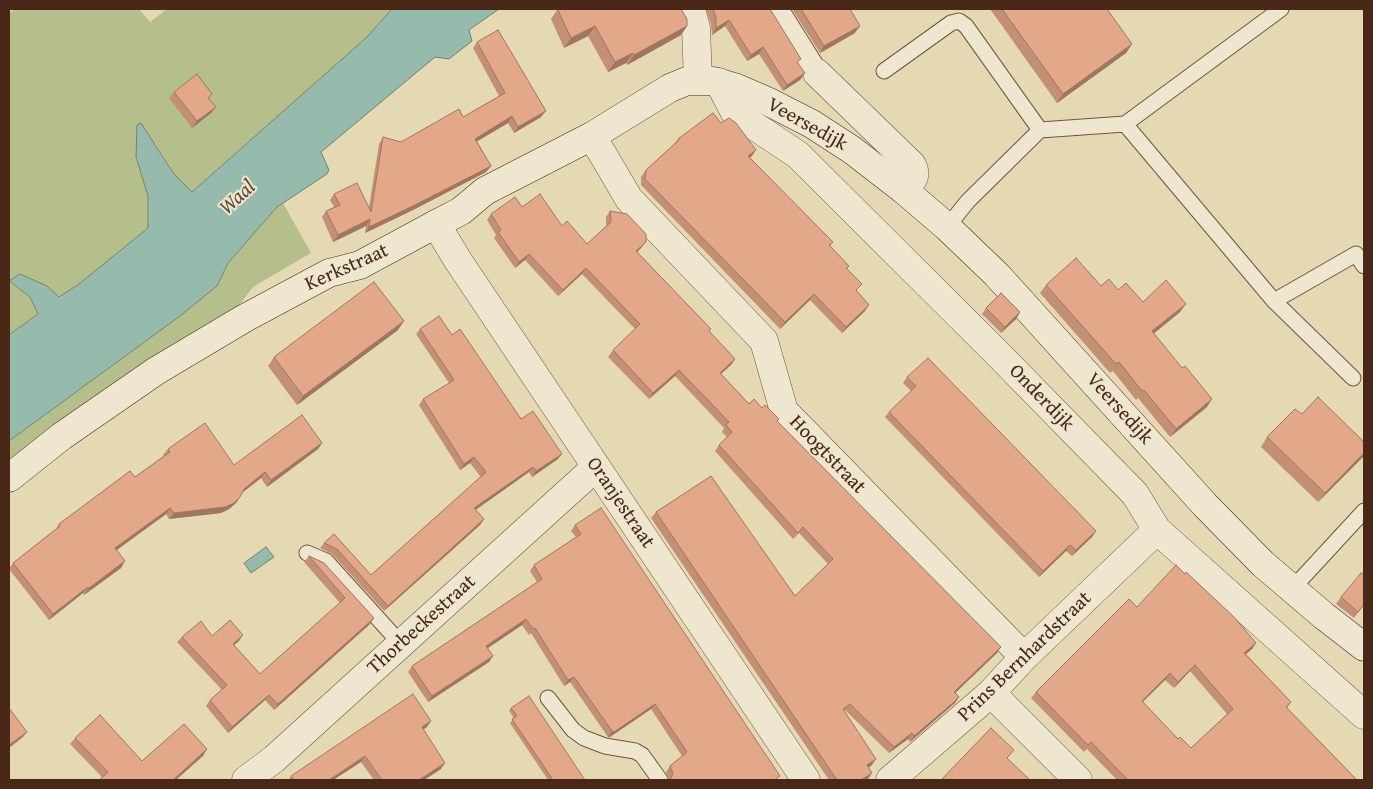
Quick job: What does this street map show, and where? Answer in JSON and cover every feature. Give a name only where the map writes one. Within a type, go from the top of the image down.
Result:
[{"type":"street","points":[[691,9],[709,81]]},
{"type":"street","name":"Veersedijk","points":[[777,9],[817,73],[912,165],[914,177],[906,191]]},
{"type":"street","name":"Kerkstraat","points":[[9,478],[62,436],[140,381],[237,322],[329,273],[360,265],[461,211],[485,192],[592,136],[670,88],[687,81],[709,81]]},
{"type":"street","name":"Onderdijk","points":[[709,81],[735,113],[798,155],[997,353],[1135,494],[1157,530],[1364,715]]},
{"type":"street","name":"Veersedijk","points":[[709,81],[767,101],[812,124],[852,150],[906,191],[947,227],[997,276],[1205,505],[1263,564],[1364,647]]},
{"type":"street","name":"Hoogtstraat","points":[[592,136],[629,199],[764,341],[784,411],[1024,657]]},
{"type":"street","name":"Oranjestraat","points":[[436,224],[806,780]]},
{"type":"street","name":"Thorbeckestraat","points":[[246,780],[274,759],[596,467]]},
{"type":"street","name":"Prins Bernhardstraat","points":[[890,780],[991,693],[1024,657],[1157,530]]},
{"type":"street","points":[[991,693],[1078,780]]},
{"type":"lane","points":[[947,227],[968,201],[1040,130],[1125,124],[1281,9]]},
{"type":"lane","points":[[884,71],[951,23],[959,21],[966,26],[1040,130]]},
{"type":"lane","points":[[1125,124],[1274,301],[1353,378]]},
{"type":"lane","points":[[1274,301],[1356,254],[1364,266]]},
{"type":"lane","points":[[1292,589],[1364,511]]},
{"type":"lane","points":[[307,553],[326,561],[401,644]]},
{"type":"lane","points":[[548,698],[572,730],[584,738],[605,746],[642,755],[660,780]]},
{"type":"green space","points":[[16,9],[139,9],[150,22],[167,9],[392,9],[367,37],[192,192],[174,174],[155,143],[136,157],[148,196],[148,228],[79,284],[59,297],[47,286],[20,274],[9,281],[9,13]]},
{"type":"green space","points":[[283,203],[311,253],[253,287],[237,308],[9,472],[9,441],[180,316],[217,286],[228,263],[277,207]]},
{"type":"green space","points":[[9,282],[30,297],[38,314],[9,335]]},
{"type":"water","name":"Waal","points":[[392,9],[499,9],[469,30],[472,41],[449,59],[435,57],[321,152],[329,170],[327,174],[277,207],[228,263],[217,286],[180,316],[9,441],[9,335],[38,314],[30,297],[9,281],[20,274],[47,286],[59,297],[79,284],[148,228],[148,196],[136,157],[137,125],[141,123],[174,174],[192,192],[367,37]]},
{"type":"water","points":[[266,547],[274,557],[251,573],[244,563]]},
{"type":"building","points":[[559,9],[681,9],[687,19],[687,26],[634,55],[633,53],[615,62],[595,26],[571,38]]},
{"type":"building","points":[[713,9],[770,9],[801,59],[797,62],[805,73],[787,85],[763,47],[751,55],[729,20],[716,28],[716,18]]},
{"type":"building","points":[[801,9],[850,9],[860,26],[824,46]]},
{"type":"building","points":[[1002,9],[1107,9],[1132,44],[1063,94]]},
{"type":"building","points":[[498,30],[546,111],[518,127],[512,116],[475,139],[491,166],[369,227],[370,219],[338,235],[326,211],[340,205],[334,194],[357,183],[371,212],[383,137],[401,142],[459,109],[463,117],[505,93],[477,42]]},
{"type":"building","points":[[197,74],[212,94],[208,98],[216,107],[197,121],[174,92]]},
{"type":"building","points":[[713,113],[721,123],[729,118],[736,123],[756,150],[748,156],[833,242],[829,245],[849,266],[846,268],[862,284],[856,290],[869,305],[846,327],[814,294],[785,322],[645,179],[646,170],[678,139]]},
{"type":"building","points":[[540,194],[562,226],[567,221],[587,244],[611,222],[610,211],[627,214],[646,234],[646,242],[636,251],[711,329],[709,331],[735,359],[720,373],[749,404],[754,399],[762,408],[765,405],[779,419],[777,421],[1001,647],[954,692],[959,697],[954,702],[914,736],[912,733],[894,747],[850,704],[843,709],[876,759],[867,765],[872,773],[861,780],[837,780],[656,512],[711,476],[795,596],[833,559],[803,527],[798,533],[719,445],[732,432],[726,425],[729,422],[679,370],[653,393],[613,350],[640,324],[586,268],[563,290],[529,254],[519,262],[498,232],[501,230],[491,214],[515,197],[522,207]]},
{"type":"building","points":[[1076,258],[1101,286],[1109,279],[1118,290],[1126,283],[1143,302],[1166,280],[1186,304],[1152,331],[1182,368],[1185,366],[1212,399],[1176,429],[1119,362],[1116,364],[1046,285]]},
{"type":"building","points":[[374,282],[404,321],[303,396],[274,357]]},
{"type":"building","points":[[1001,293],[1020,312],[1005,327],[986,308]]},
{"type":"building","points":[[439,316],[452,335],[460,329],[521,419],[533,411],[562,454],[536,471],[533,467],[474,508],[484,519],[388,606],[337,549],[324,543],[334,534],[371,575],[486,472],[474,457],[464,464],[423,399],[454,380],[420,329]]},
{"type":"building","points":[[928,358],[1096,531],[1076,550],[1070,545],[1043,571],[889,412],[916,386],[907,377]]},
{"type":"building","points":[[1318,397],[1364,442],[1364,453],[1325,493],[1267,437],[1295,409],[1302,414]]},
{"type":"building","points":[[302,415],[322,443],[271,480],[265,472],[244,489],[234,503],[225,507],[174,513],[170,508],[115,548],[125,561],[53,614],[13,563],[60,526],[59,524],[130,471],[135,477],[170,452],[168,449],[205,423],[234,465]]},
{"type":"building","points":[[601,508],[780,776],[774,780],[670,780],[673,774],[670,766],[687,752],[655,704],[614,732],[612,731],[574,677],[568,680],[535,628],[533,629],[526,619],[486,646],[493,656],[432,696],[412,666],[542,579],[534,565],[581,534],[575,525]]},
{"type":"building","points":[[309,556],[324,563],[374,618],[278,704],[269,695],[232,727],[210,700],[227,685],[182,637],[201,621],[212,636],[230,620],[243,635],[233,644],[260,674],[345,598]]},
{"type":"building","points":[[1176,565],[1185,574],[1186,572],[1234,617],[1256,643],[1244,653],[1291,702],[1286,707],[1357,780],[1128,780],[1091,742],[1088,745],[1036,692],[1129,599],[1137,607]],"holes":[[[1195,665],[1233,709],[1191,748],[1180,737],[1178,739],[1142,701],[1170,673],[1178,682]]]},
{"type":"building","points":[[1361,573],[1364,575],[1364,604],[1358,612],[1341,597]]},
{"type":"building","points":[[413,694],[431,721],[422,727],[445,763],[419,780],[382,780],[365,756],[329,780],[294,780],[291,776]]},
{"type":"building","points":[[529,696],[585,780],[553,780],[512,719],[517,716],[511,708]]},
{"type":"building","points":[[9,708],[27,732],[9,745]]},
{"type":"building","points":[[100,715],[142,761],[184,724],[207,749],[173,780],[99,780],[108,772],[75,738]]},
{"type":"building","points":[[991,728],[1014,750],[1007,758],[1030,780],[941,780]]}]
